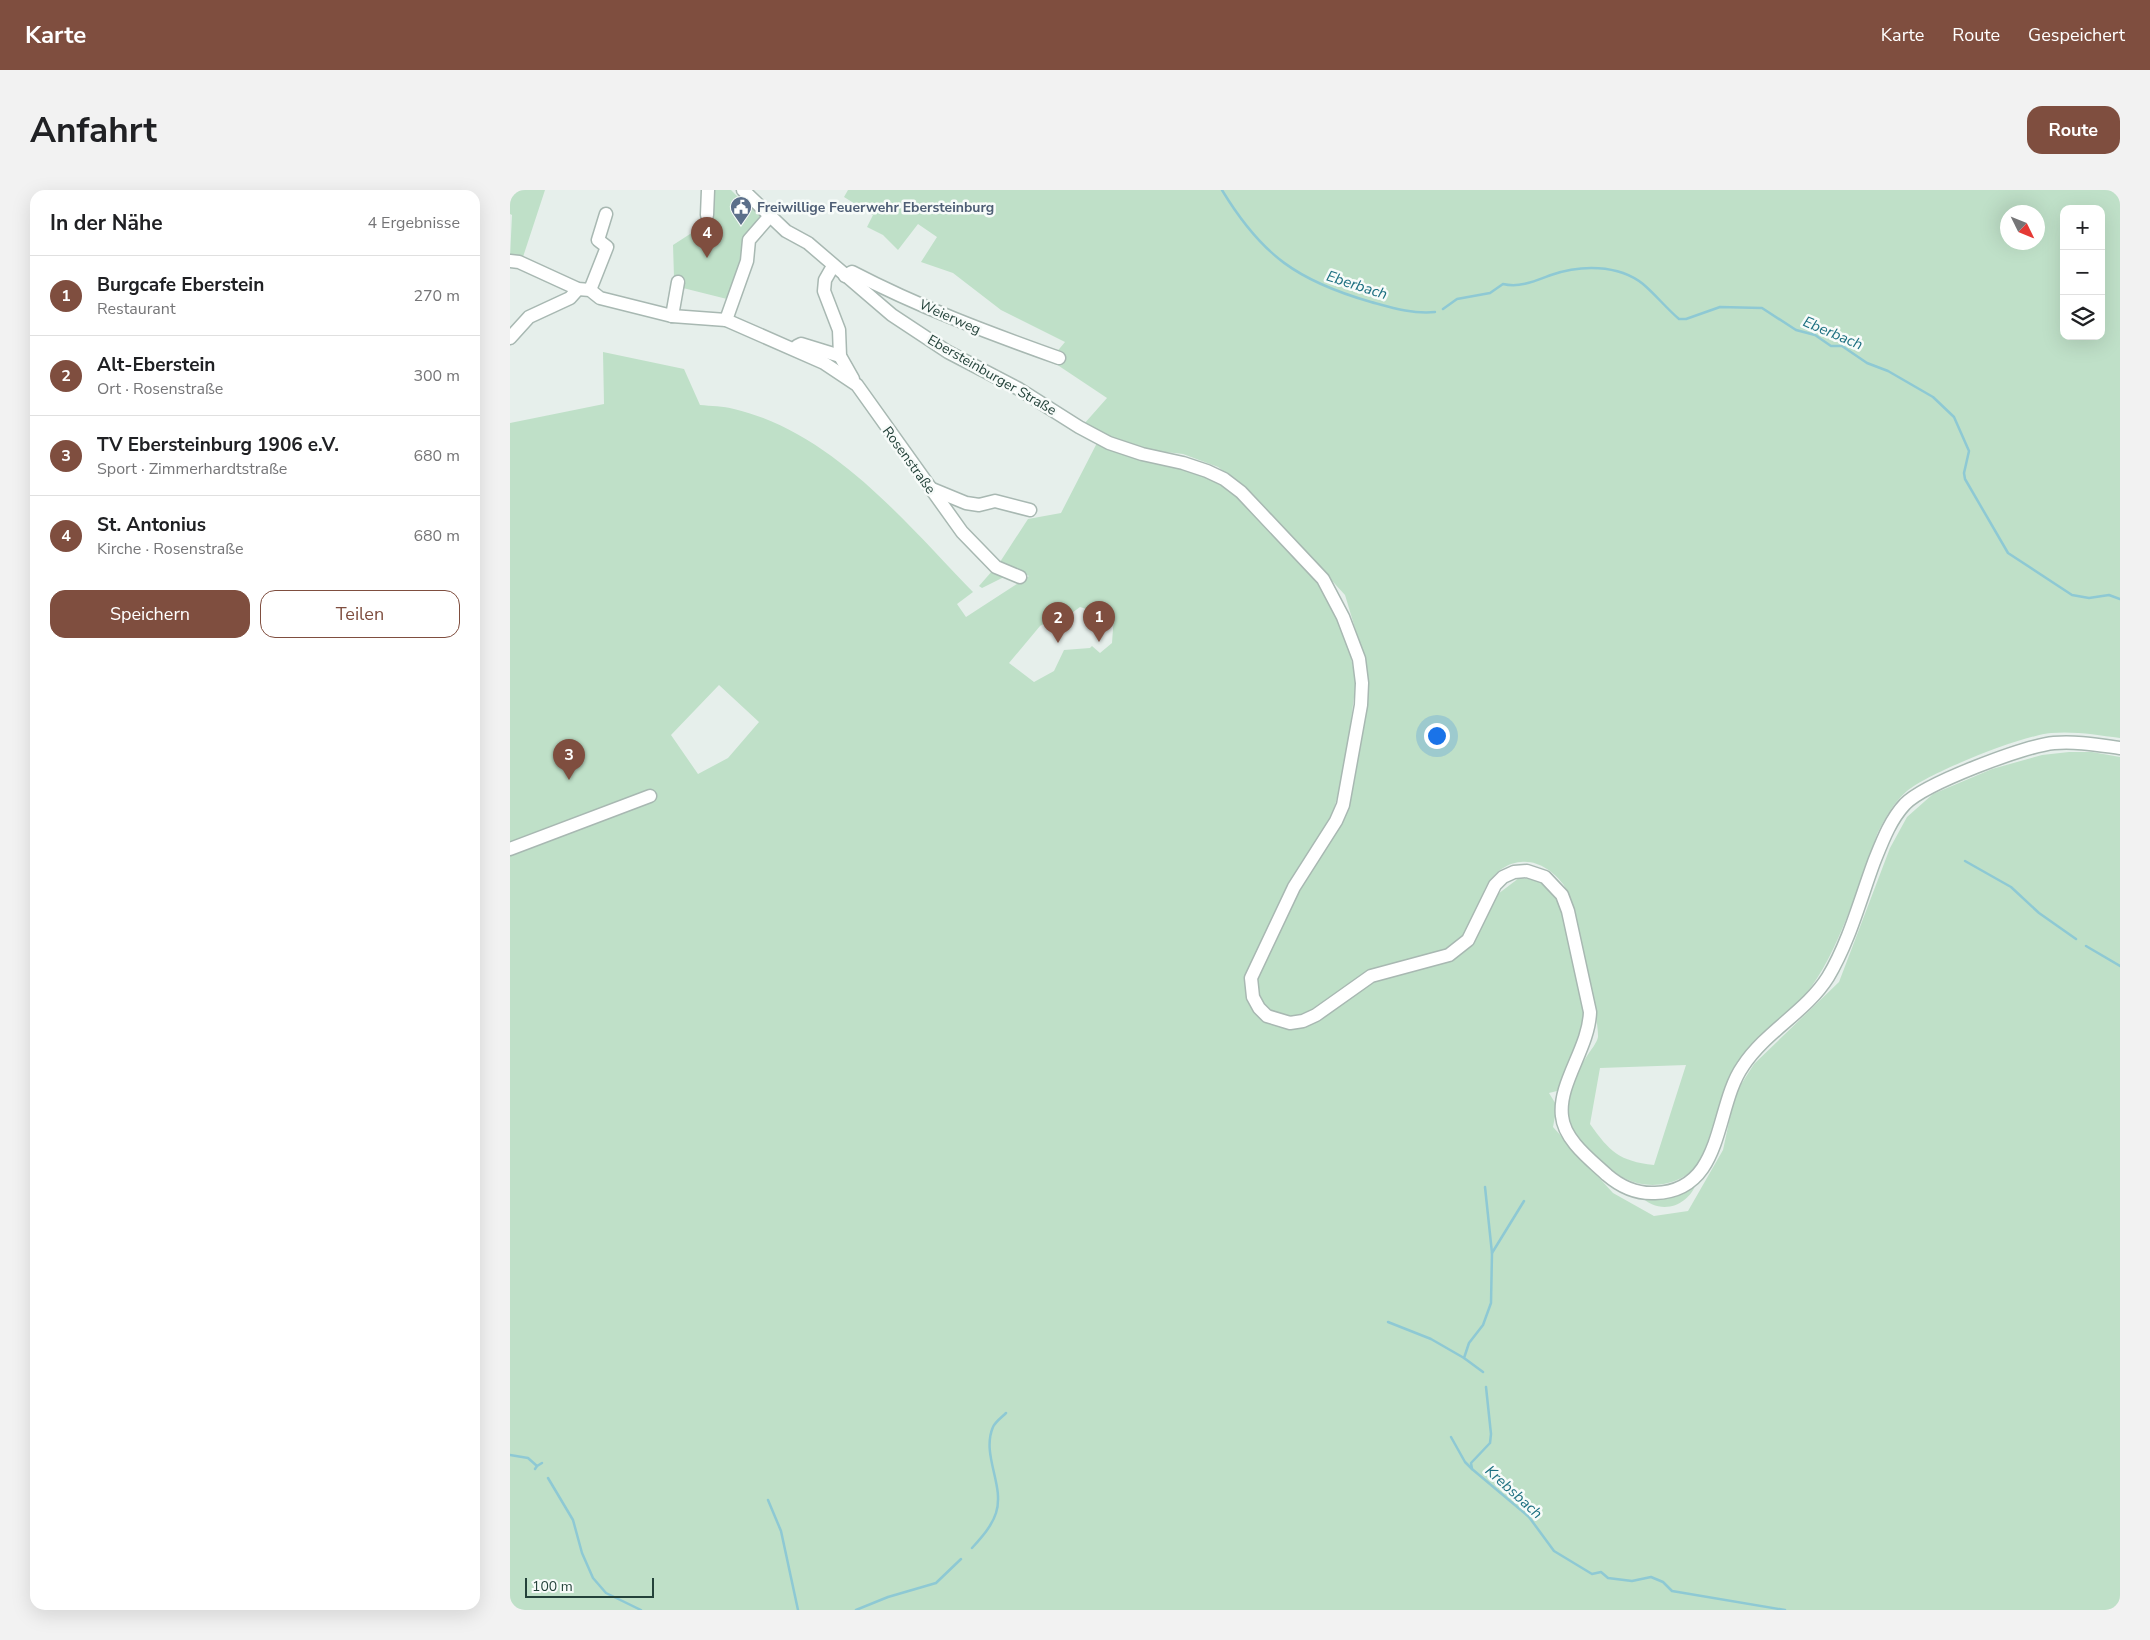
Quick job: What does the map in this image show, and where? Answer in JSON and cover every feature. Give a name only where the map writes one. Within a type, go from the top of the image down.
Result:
[{"type":"street","points":[[707,214],[708,190]]},
{"type":"street","name":"Ebersteinburger Straße","points":[[749,192],[769,217],[808,243],[892,314],[956,357],[1019,389],[1079,427],[1109,443],[1142,454],[1183,463],[1216,475],[1241,492],[1323,579],[1352,638],[1359,659],[1362,683],[1361,705],[1343,805],[1336,821],[1294,887],[1255,965],[1251,988],[1259,1008],[1267,1016],[1278,1021],[1290,1024],[1303,1021],[1316,1015],[1371,976],[1449,955],[1468,940],[1495,884],[1503,877],[1514,872],[1536,872],[1554,884],[1562,895],[1568,911],[1590,1012],[1590,1027],[1586,1041],[1572,1073],[1563,1104],[1562,1116],[1565,1128],[1593,1163],[1616,1183],[1634,1191],[1648,1194],[1673,1190],[1699,1172],[1708,1160],[1722,1126],[1734,1083],[1742,1066],[1767,1039],[1801,1009],[1827,978],[1838,959],[1881,843],[1903,806],[1915,795],[1960,775],[2034,747],[2070,743],[2120,748]]},
{"type":"street","points":[[510,338],[529,317],[584,290],[607,247],[598,240],[606,214]]},
{"type":"street","points":[[726,320],[747,261],[750,240],[769,217]]},
{"type":"street","name":"Rosenstraße","points":[[510,261],[523,264],[600,298],[672,316],[726,320],[794,348],[838,371],[857,385],[962,532],[996,567],[1020,577]]},
{"type":"street","points":[[833,266],[825,280],[824,291],[839,330],[840,356],[857,385]]},
{"type":"street","name":"Weierweg","points":[[845,276],[852,272],[889,291],[993,336],[1059,358]]},
{"type":"street","points":[[672,316],[678,282]]},
{"type":"street","name":"Rosenstraße","points":[[794,348],[801,344],[840,356]]},
{"type":"street","points":[[929,487],[966,503],[979,504],[995,501],[1030,510]]},
{"type":"street","points":[[510,849],[650,796]]},
{"type":"green space","points":[[510,190],[545,190],[522,260],[510,257],[512,215],[510,214]]},
{"type":"green space","points":[[708,190],[731,190],[738,197],[742,193],[762,216],[731,300],[683,288],[674,277],[673,245],[704,225]]},
{"type":"green space","points":[[848,190],[2120,190],[2120,738],[2069,733],[2051,733],[2037,736],[1998,748],[1955,765],[1919,783],[1902,795],[1878,832],[1838,939],[1817,978],[1797,1004],[1744,1056],[1726,1088],[1701,1158],[1687,1174],[1678,1180],[1668,1183],[1646,1185],[1636,1183],[1619,1175],[1601,1162],[1583,1144],[1570,1127],[1567,1119],[1567,1102],[1571,1086],[1578,1070],[1598,1037],[1585,959],[1573,911],[1563,884],[1545,868],[1533,863],[1521,862],[1509,865],[1499,871],[1490,880],[1484,891],[1494,897],[1519,878],[1535,880],[1555,894],[1563,915],[1578,974],[1586,1016],[1578,1042],[1560,1085],[1557,1091],[1549,1093],[1557,1106],[1553,1127],[1613,1193],[1654,1216],[1688,1211],[1723,1150],[1735,1094],[1754,1064],[1839,982],[1890,848],[1907,817],[1933,794],[1992,769],[2042,755],[2069,752],[2092,752],[2120,757],[2120,1610],[510,1610],[510,423],[604,404],[603,352],[684,369],[700,405],[730,408],[770,421],[803,438],[835,459],[865,483],[894,510],[973,592],[957,604],[966,617],[1029,576],[1013,568],[1006,576],[982,588],[979,586],[1000,562],[1028,519],[1061,513],[1098,441],[1139,460],[1182,468],[1217,479],[1239,496],[1306,565],[1327,595],[1347,639],[1356,682],[1344,773],[1333,812],[1304,862],[1343,818],[1353,787],[1365,713],[1364,658],[1345,595],[1252,493],[1218,467],[1183,454],[1148,450],[1108,437],[1084,424],[1107,398],[1050,360],[1065,342],[1001,310],[953,273],[921,262],[937,237],[918,224],[898,250],[883,235],[867,227],[873,215],[844,197]],"holes":[[[1080,607],[1102,614],[1107,607],[1110,614],[1114,615],[1112,643],[1100,653],[1092,646],[1090,648],[1064,650],[1054,671],[1034,682],[1009,663],[1040,626],[1054,618],[1057,624]],[[719,685],[759,722],[728,758],[698,774],[671,735]],[[1686,1065],[1654,1165],[1632,1161],[1616,1154],[1590,1124],[1600,1068]]]},
{"type":"green space","points":[[1697,1181],[1688,1197],[1673,1206],[1656,1206],[1640,1196]]},
{"type":"waterway","name":"Eberbach","points":[[1222,190],[1237,213],[1267,249],[1302,275],[1345,294],[1371,302],[1410,311],[1435,312]]},
{"type":"waterway","name":"Eberbach","points":[[1443,309],[1457,299],[1490,293],[1503,284],[1515,285],[1533,282],[1562,272],[1586,268],[1611,270],[1633,277],[1648,288],[1679,319],[1686,319],[1720,307],[1762,308],[1796,330],[1815,335],[1831,346],[1842,346],[1867,363],[1888,371],[1933,397],[1954,417],[1969,451],[1964,473],[1965,479],[2008,553],[2072,595],[2089,598],[2109,595],[2120,599]]},
{"type":"waterway","points":[[1965,861],[2011,887],[2039,913],[2076,939]]},
{"type":"waterway","points":[[2086,946],[2120,966]]},
{"type":"waterway","points":[[1485,1187],[1492,1253]]},
{"type":"waterway","name":"Krebsbach","points":[[1483,1372],[1464,1358],[1469,1343],[1483,1325],[1491,1303],[1492,1253],[1524,1201]]},
{"type":"waterway","points":[[1388,1322],[1431,1339],[1464,1358]]},
{"type":"waterway","name":"Krebsbach","points":[[1486,1387],[1491,1434],[1490,1443],[1471,1463],[1472,1469],[1529,1517],[1554,1551],[1592,1574],[1601,1572],[1608,1578],[1632,1581],[1651,1577],[1663,1582],[1672,1591],[1785,1610]]},
{"type":"waterway","points":[[972,1548],[989,1527],[996,1513],[998,1492],[991,1459],[990,1438],[994,1425],[1006,1413]]},
{"type":"waterway","points":[[1451,1437],[1465,1462],[1472,1469]]},
{"type":"waterway","points":[[510,1455],[528,1458],[537,1466],[535,1469]]},
{"type":"waterway","points":[[537,1466],[542,1463]]},
{"type":"waterway","points":[[548,1478],[573,1520],[582,1553],[593,1578],[606,1593],[641,1610]]},
{"type":"waterway","points":[[768,1500],[781,1531],[798,1610]]},
{"type":"waterway","points":[[856,1610],[888,1597],[936,1583],[961,1559]]},
{"type":"place","name":"Freiwillige Feuerwehr Ebersteinburg","points":[[741,226]]},
{"type":"place","name":"St. Antonius","points":[[707,258]]},
{"type":"place","name":"Burgcafe Eberstein","points":[[1099,642]]},
{"type":"place","name":"Alt-Eberstein","points":[[1058,643]]},
{"type":"place","name":"TV Ebersteinburg 1906 e.V.","points":[[569,780]]}]
